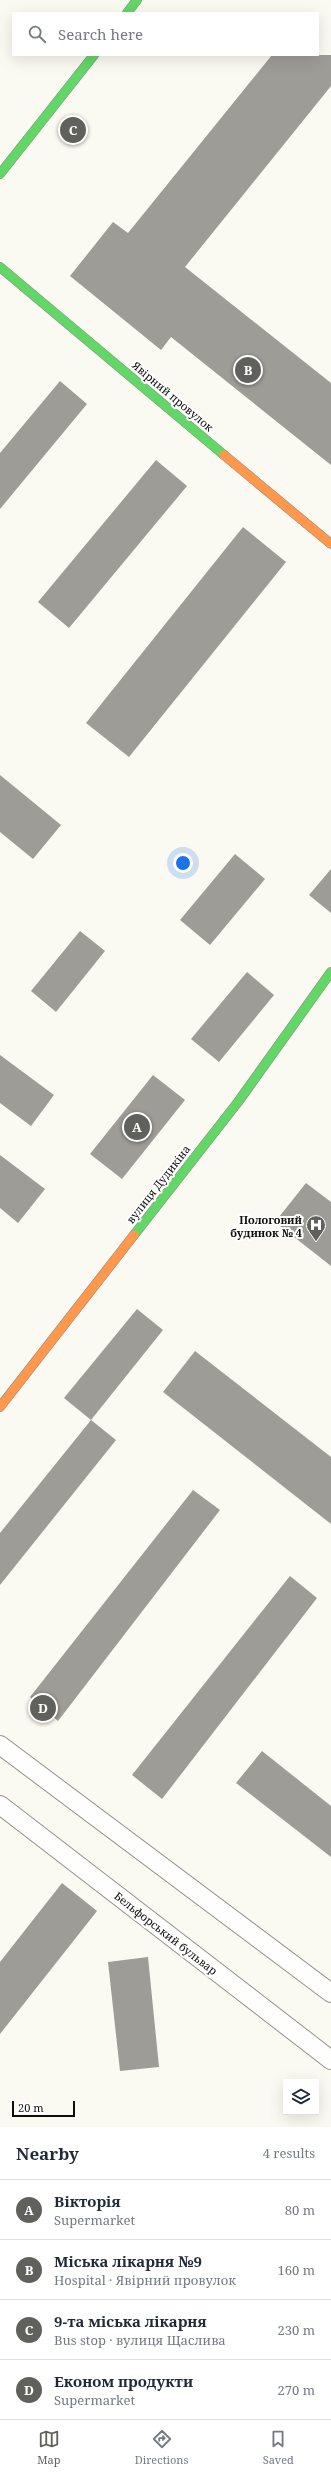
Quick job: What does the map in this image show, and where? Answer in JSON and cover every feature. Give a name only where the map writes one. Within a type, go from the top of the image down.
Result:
[{"type":"street","points":[[128,12],[137,0]]},
{"type":"street","points":[[0,174],[93,56]]},
{"type":"street","name":"Явірний провулок","points":[[0,267],[331,544]]},
{"type":"street","name":"вулиця Дудикіна","points":[[0,1407],[238,1102],[331,972]]},
{"type":"street","points":[[0,1745],[331,1993]]},
{"type":"street","name":"Бельфорський бульвар","points":[[0,1805],[331,2060]]},
{"type":"building","points":[[331,55],[331,86],[185,267],[331,383],[331,465],[171,337],[161,350],[70,276],[113,222],[128,233],[271,56]]},
{"type":"building","points":[[60,381],[87,404],[0,509],[0,453]]},
{"type":"building","points":[[156,460],[187,486],[69,628],[38,602]]},
{"type":"building","points":[[243,527],[286,562],[129,757],[86,723]]},
{"type":"building","points":[[0,775],[61,825],[33,859],[0,832]]},
{"type":"building","points":[[235,854],[265,879],[210,945],[180,920]]},
{"type":"building","points":[[331,869],[331,913],[309,895]]},
{"type":"building","points":[[80,931],[105,951],[56,1012],[31,991]]},
{"type":"building","points":[[247,972],[274,995],[219,1062],[191,1039]]},
{"type":"building","points":[[0,1055],[54,1095],[31,1126],[0,1103]]},
{"type":"building","points":[[153,1075],[185,1100],[122,1179],[90,1154]]},
{"type":"building","points":[[0,1155],[45,1189],[18,1223],[0,1208]]},
{"type":"building","name":"Пологовий будинок № 4","points":[[306,1183],[331,1202],[331,1266],[275,1222]]},
{"type":"building","points":[[137,1309],[163,1330],[91,1420],[64,1398]]},
{"type":"building","points":[[195,1351],[331,1457],[331,1524],[163,1392]]},
{"type":"building","points":[[91,1420],[116,1440],[0,1585],[0,1533]]},
{"type":"building","points":[[193,1490],[220,1510],[58,1721],[30,1697]]},
{"type":"building","points":[[290,1576],[317,1598],[162,1799],[132,1775]]},
{"type":"building","points":[[262,1751],[331,1806],[331,1857],[236,1783]]},
{"type":"building","points":[[62,1883],[97,1911],[0,2034],[0,1962]]},
{"type":"building","points":[[148,1957],[159,2067],[120,2071],[108,1962]]},
{"type":"traffic: fast","points":[[128,12],[137,0]]},
{"type":"traffic: fast","points":[[0,174],[93,56]]},
{"type":"traffic: fast","points":[[0,267],[224,455]]},
{"type":"traffic: fast","points":[[134,1235],[238,1102],[331,972]]},
{"type":"traffic: slow","points":[[224,455],[331,544]]},
{"type":"traffic: slow","points":[[0,1407],[134,1235]]},
{"type":"place","name":"9-та міська лікарня","points":[[73,130]]},
{"type":"place","name":"Міська лікарня №9","points":[[248,370]]},
{"type":"place","name":"Вікторія","points":[[137,1127]]},
{"type":"place","name":"Пологовий будинок № 4","points":[[316,1242]]},
{"type":"place","name":"Економ продукти","points":[[43,1708]]}]
